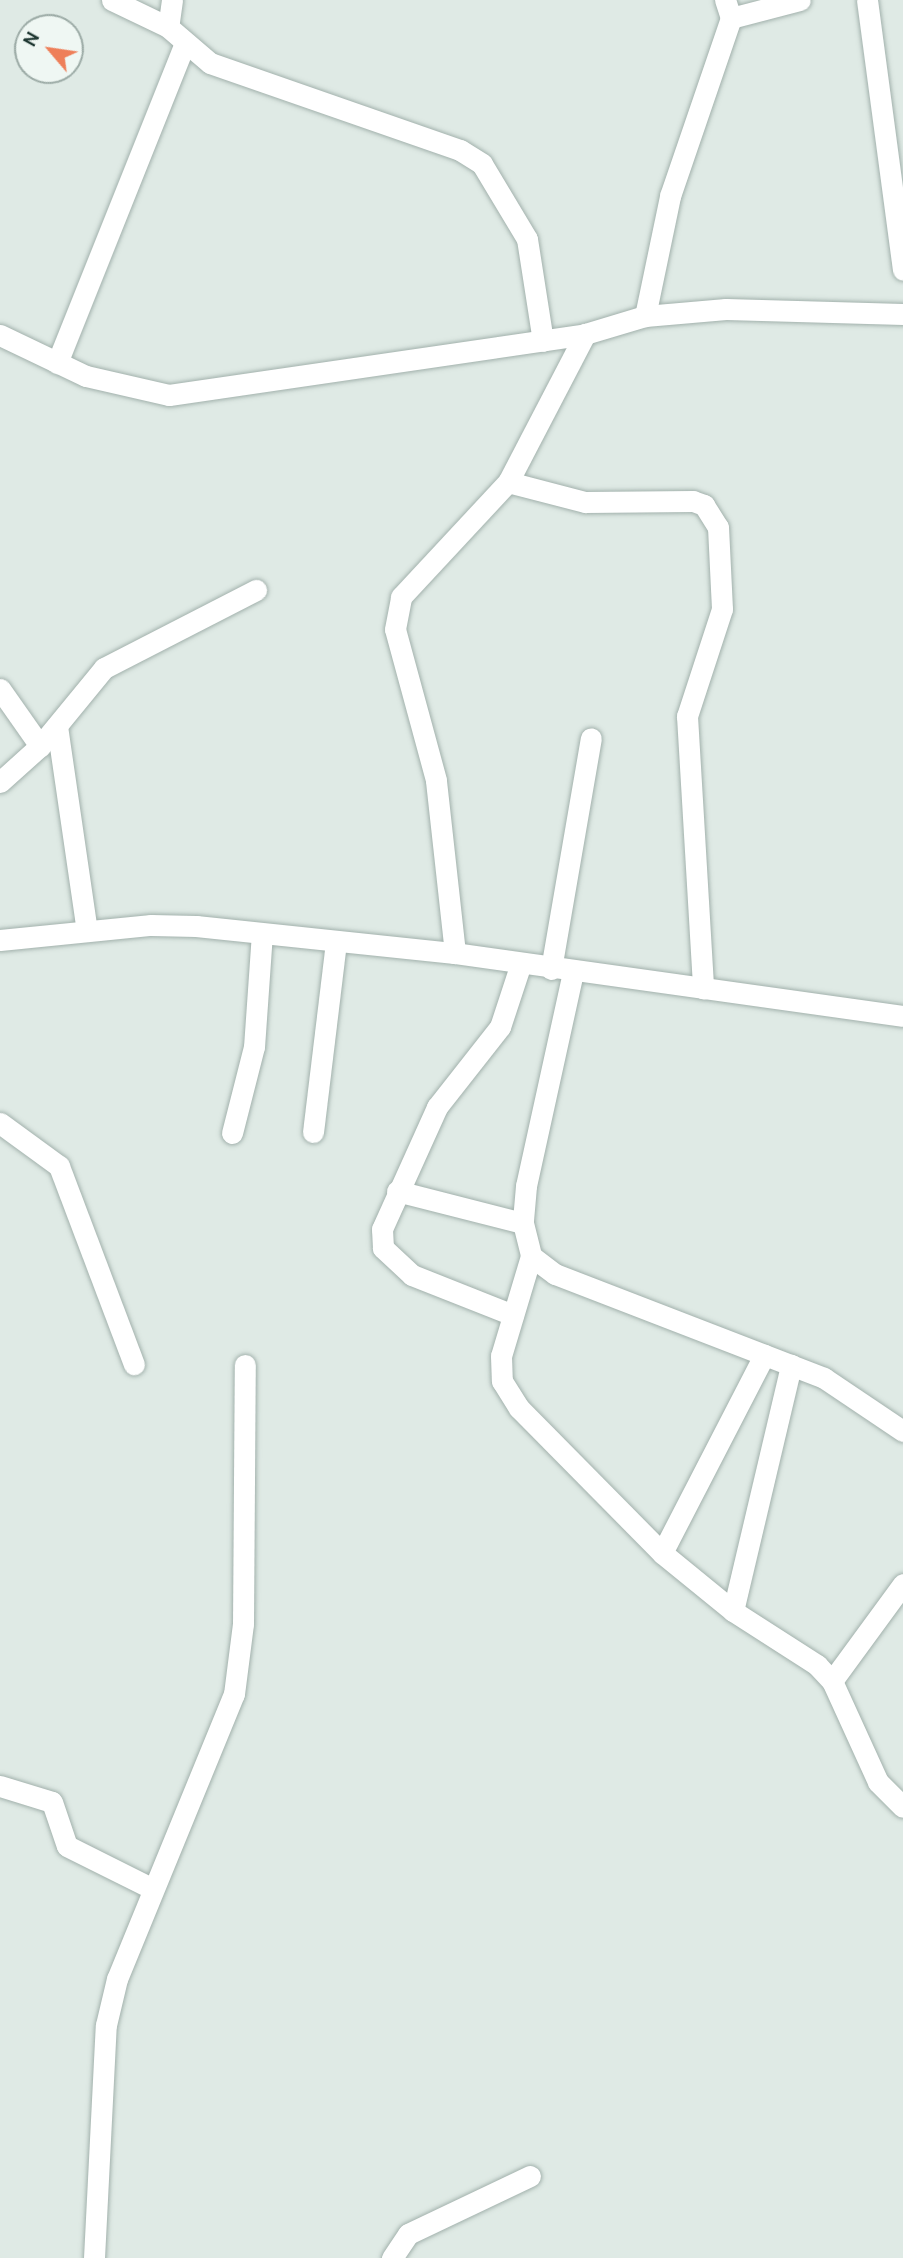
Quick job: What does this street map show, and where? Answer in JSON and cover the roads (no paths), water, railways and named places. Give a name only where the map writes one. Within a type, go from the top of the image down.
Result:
[{"type":"street","points":[[112,0],[168,27],[184,46],[210,63],[460,150],[482,164],[527,239],[543,341]]},
{"type":"street","points":[[168,27],[172,0]]},
{"type":"street","points":[[645,316],[670,196],[728,9],[800,0]]},
{"type":"street","points":[[867,0],[903,270]]},
{"type":"street","points":[[57,363],[184,46]]},
{"type":"street","points":[[0,335],[57,363],[169,395],[586,334],[645,316],[726,309],[903,314]]},
{"type":"street","points":[[455,953],[436,780],[395,629],[401,597],[421,569],[508,482],[586,334]]},
{"type":"street","points":[[508,482],[585,502],[693,501],[704,506],[718,527],[722,609],[687,716],[703,989]]},
{"type":"street","points":[[0,782],[40,746],[104,668],[256,590]]},
{"type":"street","points":[[0,689],[40,746]]},
{"type":"street","points":[[57,726],[87,931]]},
{"type":"street","points":[[551,969],[592,738]]},
{"type":"street","points":[[0,940],[150,925],[262,934],[455,953],[551,969],[903,1016]]},
{"type":"street","points":[[232,1133],[254,1047],[262,934]]},
{"type":"street","points":[[313,1132],[336,942]]},
{"type":"street","points":[[513,1315],[412,1275],[392,1260],[383,1248],[382,1229],[437,1107],[500,1027],[521,963]]},
{"type":"street","points":[[573,972],[523,1223],[531,1256],[513,1315],[502,1381],[519,1408],[662,1553],[733,1611],[804,1653],[832,1681],[878,1782],[903,1807]]},
{"type":"street","points":[[0,1123],[59,1166],[134,1364]]},
{"type":"street","points":[[397,1191],[523,1223]]},
{"type":"street","points":[[531,1256],[555,1275],[791,1365],[856,1395],[903,1431]]},
{"type":"street","points":[[662,1553],[764,1355]]},
{"type":"street","points":[[94,2258],[106,2025],[117,1979],[234,1694],[243,1624],[245,1365]]},
{"type":"street","points":[[733,1611],[791,1365]]},
{"type":"street","points":[[832,1681],[903,1584]]},
{"type":"street","points":[[0,1786],[52,1802],[67,1846],[153,1889]]},
{"type":"street","points":[[392,2258],[408,2234],[530,2176]]}]
